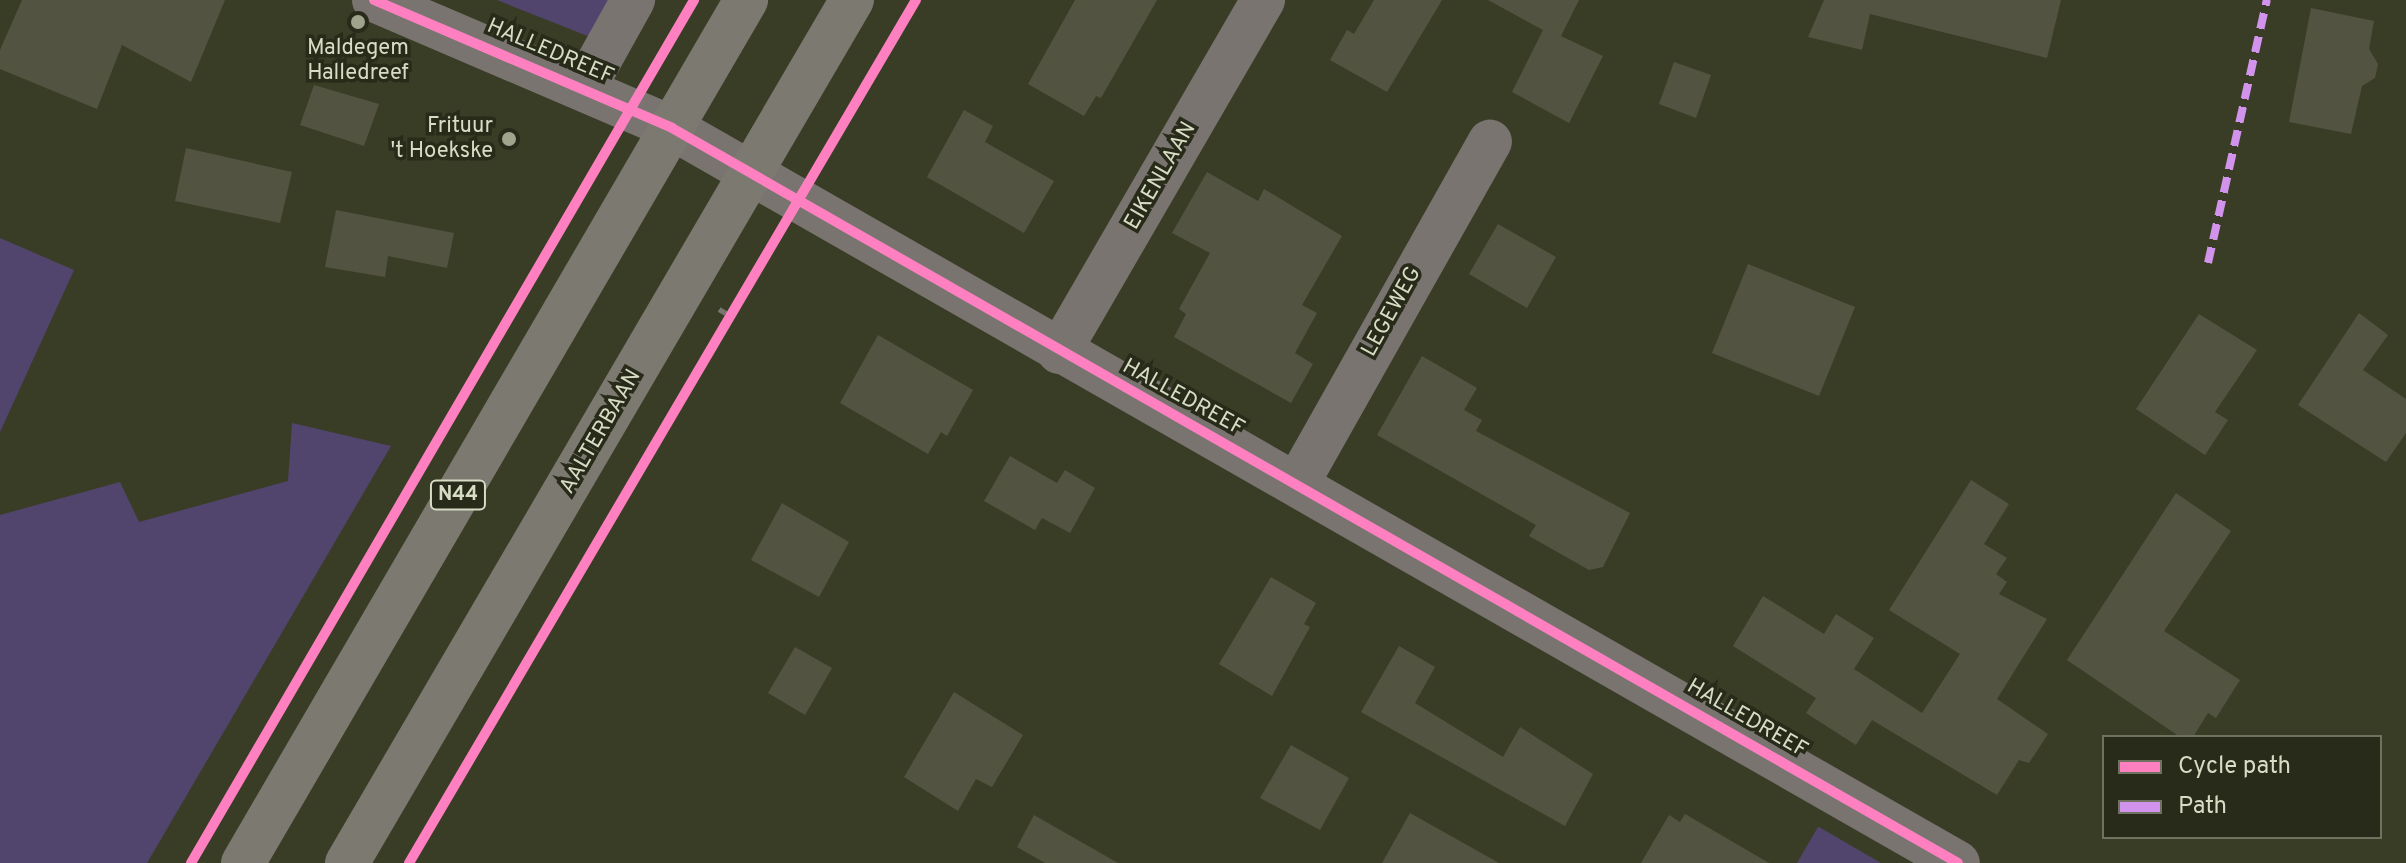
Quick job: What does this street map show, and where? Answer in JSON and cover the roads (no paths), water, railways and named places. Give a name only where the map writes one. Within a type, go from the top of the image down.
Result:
[{"type":"highway","name":"N44","points":[[243,863],[746,0]]},
{"type":"highway","name":"AALTERBAAN","points":[[347,863],[852,0]]},
{"type":"street","name":"HALLEDREEF","points":[[374,0],[672,128],[749,175],[1297,484],[1958,863]]},
{"type":"street","points":[[584,88],[633,0]]},
{"type":"street","name":"EIKENLAAN","points":[[1059,352],[1263,0]]},
{"type":"street","name":"LEGEWEG","points":[[1297,484],[1490,142]]},
{"type":"place","name":"Maldegem Halledreef","points":[[358,22]]},
{"type":"place","name":"Frituur 't Hoekske","points":[[509,139]]}]
